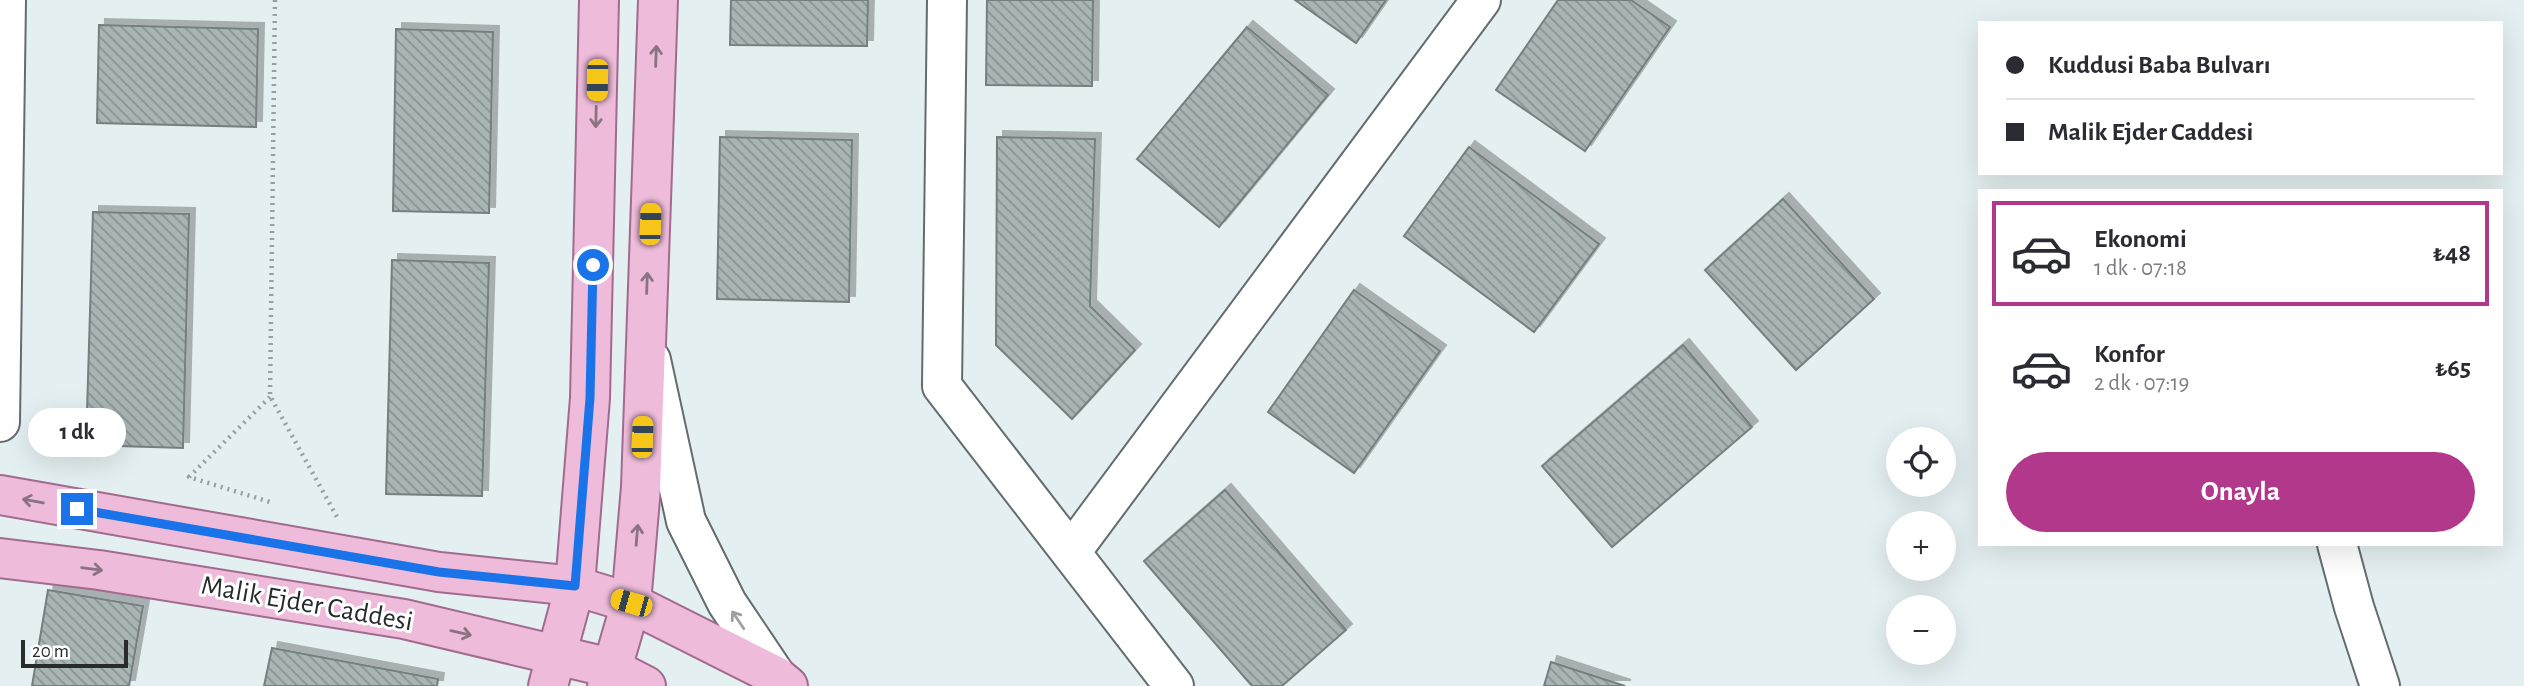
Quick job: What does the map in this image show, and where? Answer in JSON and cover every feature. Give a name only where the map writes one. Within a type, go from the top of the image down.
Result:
[{"type":"main road","points":[[553,671],[575,586],[590,398],[599,0]]},
{"type":"main road","points":[[609,677],[631,603],[641,487],[658,0]]},
{"type":"main road","name":"Malik Ejder Caddesi","points":[[0,495],[439,572],[575,586],[631,603],[782,681]]},
{"type":"main road","name":"Malik Ejder Caddesi","points":[[0,558],[99,570],[404,619],[553,671],[609,677],[646,686]]},
{"type":"street","points":[[0,422],[6,0]]},
{"type":"street","points":[[947,0],[942,386],[1174,686]]},
{"type":"street","points":[[1071,552],[1480,0]]},
{"type":"street","points":[[645,335],[686,521],[727,603],[782,681]]},
{"type":"street","points":[[2338,546],[2380,686]]},
{"type":"path","points":[[275,0],[270,396],[341,523],[328,520]]},
{"type":"path","points":[[270,396],[189,477],[278,504]]},
{"type":"building","points":[[731,0],[868,0],[867,46],[730,45]]},
{"type":"building","points":[[987,0],[1093,0],[1092,86],[986,85]]},
{"type":"building","points":[[1295,0],[1386,0],[1356,43]]},
{"type":"building","points":[[1558,0],[1631,0],[1670,27],[1585,151],[1496,90]]},
{"type":"building","points":[[99,25],[258,29],[256,127],[97,123]]},
{"type":"building","points":[[1247,27],[1328,95],[1219,227],[1137,159]]},
{"type":"building","points":[[396,29],[493,32],[489,213],[393,211]]},
{"type":"building","points":[[720,137],[852,140],[849,302],[717,299]]},
{"type":"building","points":[[997,137],[1095,139],[1090,306],[1135,350],[1072,419],[996,345]]},
{"type":"building","points":[[1469,147],[1599,244],[1534,332],[1404,236]]},
{"type":"building","points":[[1783,199],[1874,299],[1796,370],[1705,270]]},
{"type":"building","points":[[93,212],[189,214],[183,448],[86,445]]},
{"type":"building","points":[[392,260],[489,263],[482,496],[386,494]]},
{"type":"building","points":[[1354,290],[1440,351],[1354,473],[1268,412]]},
{"type":"building","points":[[1683,345],[1752,427],[1612,547],[1542,466]]},
{"type":"building","points":[[1225,490],[1346,630],[1282,686],[1252,686],[1144,561]]},
{"type":"building","points":[[48,590],[143,606],[129,686],[32,686]]},
{"type":"building","points":[[272,648],[438,679],[437,686],[264,686]]},
{"type":"building","points":[[1551,662],[1625,686],[1544,686]]},
{"type":"route","points":[[77,509],[439,572],[575,586],[590,398],[593,265]]}]
